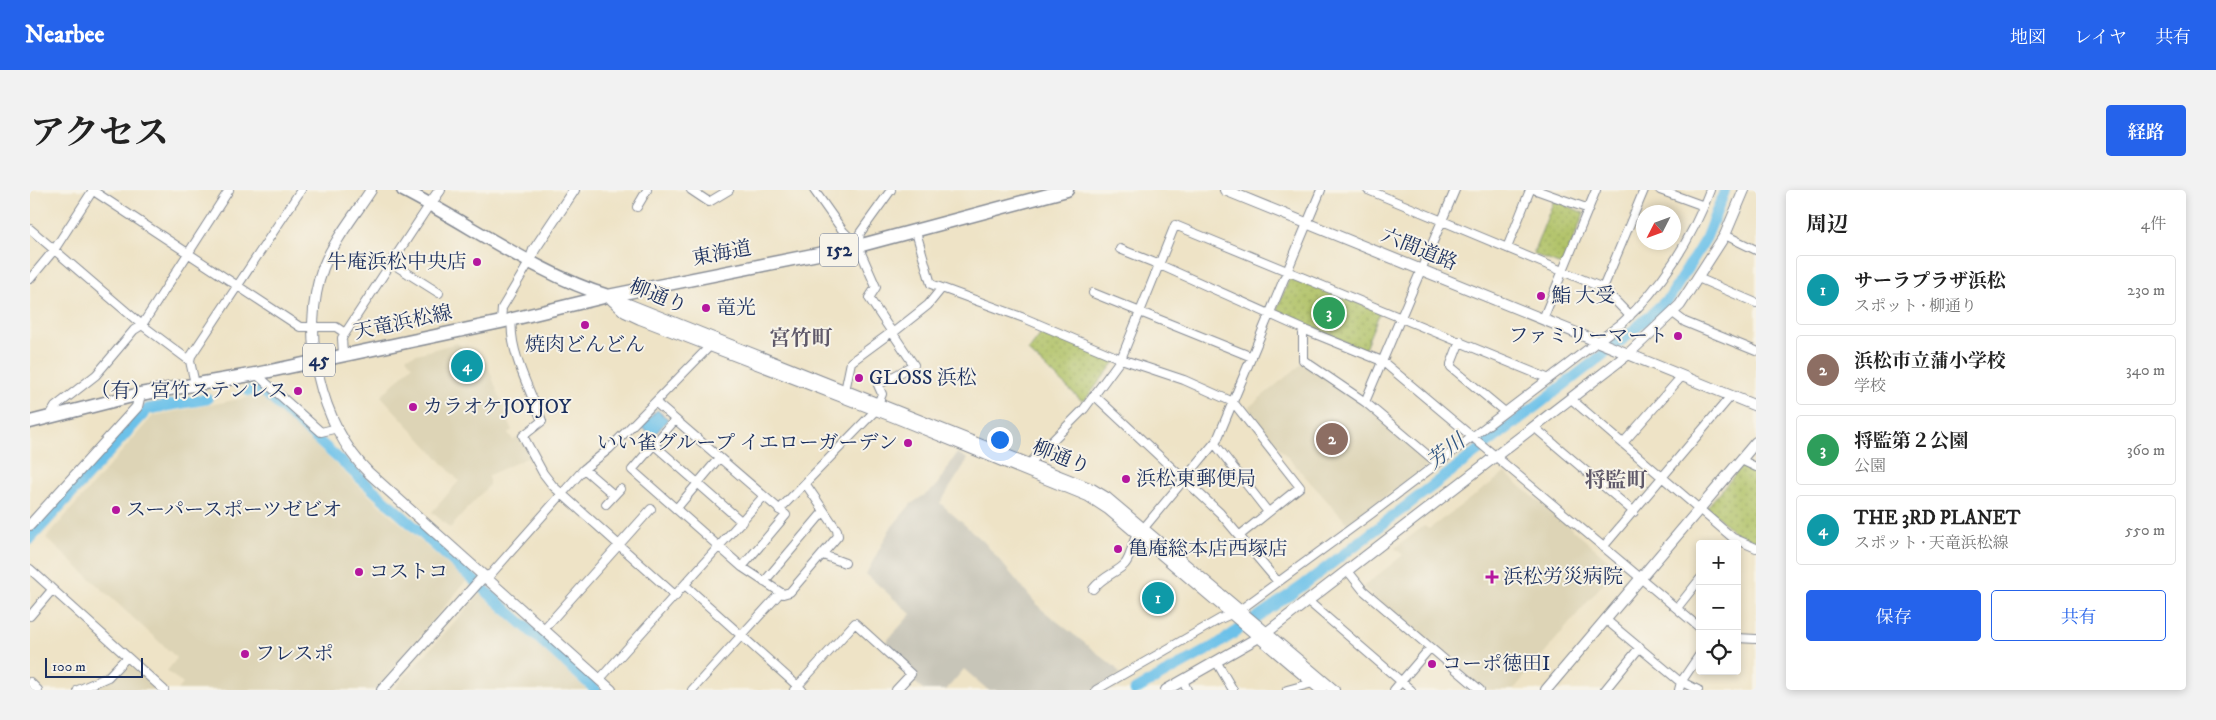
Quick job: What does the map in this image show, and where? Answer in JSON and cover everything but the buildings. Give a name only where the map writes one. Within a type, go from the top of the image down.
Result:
[{"type":"main road","points":[[403,190],[530,261],[580,286],[608,296]]},
{"type":"main road","name":"東海道","points":[[608,296],[858,246],[1067,190]]},
{"type":"main road","name":"天竜浜松線","points":[[30,422],[140,394],[256,374],[343,354],[507,321],[608,296]]},
{"type":"street","points":[[30,278],[54,250],[93,190],[300,327],[336,327],[345,332]]},
{"type":"street","points":[[48,418],[55,407],[96,375],[134,330],[142,325],[230,190]]},
{"type":"street","points":[[196,384],[190,361],[192,356],[301,190]]},
{"type":"street","points":[[371,190],[334,247],[324,267],[315,299],[313,328],[317,360],[327,404],[338,428],[363,467],[479,581],[543,630],[611,690]]},
{"type":"street","points":[[343,354],[341,344],[345,332],[393,264],[440,190]]},
{"type":"street","points":[[574,190],[534,250],[530,261],[502,308],[542,421],[524,436],[548,479],[562,494],[676,596]]},
{"type":"street","points":[[637,207],[647,190]]},
{"type":"street","points":[[690,190],[709,202],[729,190]]},
{"type":"street","points":[[779,510],[877,407],[882,394],[878,385],[914,365],[893,331],[868,298],[876,287],[858,246],[843,231],[814,190]]},
{"type":"street","points":[[858,246],[860,233],[890,190]]},
{"type":"street","name":"六間道路","points":[[1226,190],[1543,319],[1624,354]]},
{"type":"street","points":[[1093,589],[1102,578],[1125,564],[1140,531],[1215,444],[1321,190]]},
{"type":"street","points":[[1368,190],[1603,288],[1630,316]]},
{"type":"street","points":[[1365,402],[1455,190]]},
{"type":"street","points":[[1507,248],[1530,190]]},
{"type":"street","points":[[1536,190],[1589,209]]},
{"type":"street","points":[[1543,319],[1596,190]]},
{"type":"street","points":[[1603,288],[1644,190]]},
{"type":"street","points":[[1660,190],[1704,206]]},
{"type":"street","points":[[1096,690],[1237,613],[1475,437],[1547,378],[1598,343],[1630,316],[1667,271],[1690,237],[1710,190]]},
{"type":"street","points":[[1166,690],[1185,685],[1216,661],[1261,634],[1308,602],[1495,454],[1534,427],[1673,313],[1698,278],[1725,234],[1744,190]]},
{"type":"street","points":[[1029,464],[1095,396],[1121,359],[1176,225],[1547,378]]},
{"type":"street","points":[[30,229],[142,325],[190,361]]},
{"type":"street","points":[[916,232],[931,284],[1024,318],[1121,359],[1184,380],[1233,402],[1300,487],[1239,536]]},
{"type":"street","points":[[1725,234],[1756,250]]},
{"type":"street","points":[[1120,250],[1160,265],[1302,329],[1382,361],[1475,437],[1696,625]]},
{"type":"street","points":[[393,264],[438,293]]},
{"type":"street","points":[[1698,278],[1756,303]]},
{"type":"street","points":[[845,391],[851,362],[928,305],[941,289]]},
{"type":"street","points":[[1093,293],[1252,357]]},
{"type":"street","name":"柳通り","points":[[608,296],[625,312],[710,346],[1029,464],[1100,493],[1140,531],[1261,634]]},
{"type":"street","name":"柳通り","points":[[608,296],[845,391],[877,407],[1088,496],[1140,531]]},
{"type":"street","points":[[1673,313],[1685,322],[1756,351]]},
{"type":"street","points":[[1302,329],[1303,360],[1365,402],[1437,464]]},
{"type":"street","points":[[1460,342],[1450,366],[1505,412]]},
{"type":"street","points":[[382,690],[479,581],[491,574],[584,469],[610,449],[710,346]]},
{"type":"street","points":[[1624,354],[1756,406]]},
{"type":"street","points":[[256,374],[321,432],[338,428]]},
{"type":"street","points":[[1623,443],[1682,376]]},
{"type":"street","points":[[30,525],[137,407],[140,394]]},
{"type":"street","points":[[1095,396],[1220,513],[1278,582]]},
{"type":"street","points":[[1603,547],[1731,396]]},
{"type":"street","points":[[1570,398],[1699,508],[1730,540]]},
{"type":"street","points":[[655,402],[786,515],[742,567]]},
{"type":"street","points":[[675,420],[632,470],[742,567],[780,593],[790,592],[837,539],[839,533],[805,483]]},
{"type":"street","points":[[1534,427],[1634,512]]},
{"type":"street","points":[[1547,690],[1756,442]]},
{"type":"street","points":[[653,444],[742,522]]},
{"type":"street","points":[[1215,444],[1268,512]]},
{"type":"street","points":[[676,509],[719,458]]},
{"type":"street","points":[[1741,460],[1756,466]]},
{"type":"street","points":[[584,469],[614,495]]},
{"type":"street","points":[[606,504],[620,489]]},
{"type":"street","points":[[599,680],[764,496]]},
{"type":"street","points":[[543,630],[651,509]]},
{"type":"street","points":[[764,582],[824,511]]},
{"type":"street","points":[[1741,544],[1756,548]]},
{"type":"street","points":[[823,555],[844,562]]},
{"type":"street","points":[[30,569],[164,690]]},
{"type":"street","points":[[1348,571],[1363,590],[1480,690]]},
{"type":"street","points":[[1677,608],[1696,584]]},
{"type":"street","points":[[685,586],[798,689],[855,623],[911,674],[896,690]]},
{"type":"street","points":[[30,616],[52,590]]},
{"type":"street","points":[[692,690],[780,593]]},
{"type":"street","points":[[1308,602],[1411,690]]},
{"type":"street","points":[[1605,619],[1640,647],[1680,686],[1698,690]]},
{"type":"street","points":[[1261,634],[1317,686]]},
{"type":"street","points":[[1261,634],[1334,690]]},
{"type":"street","points":[[1741,638],[1756,639]]},
{"type":"street","points":[[1605,690],[1640,647]]},
{"type":"street","points":[[1394,690],[1430,648]]},
{"type":"street","points":[[78,690],[105,679],[126,657]]},
{"type":"street","points":[[1680,686],[1696,660]]},
{"type":"street","points":[[1216,661],[1233,690]]},
{"type":"street","points":[[30,682],[38,690]]},
{"type":"street","points":[[1287,690],[1317,686]]},
{"type":"shaded area","points":[[457,343],[482,363],[486,361],[512,430],[508,433],[513,440],[520,436],[531,456],[489,475],[489,485],[450,528],[432,512],[459,481],[381,396],[412,366],[406,357]]},
{"type":"shaded area","points":[[1303,363],[1338,386],[1397,431],[1430,463],[1348,524],[1274,442],[1249,407]]},
{"type":"shaded area","points":[[261,395],[379,505],[466,581],[375,690],[177,690],[183,684],[167,671],[177,658],[46,538],[153,416]]},
{"type":"shaded area","points":[[957,453],[968,459],[940,503],[984,542],[1040,608],[1115,667],[1120,674],[1093,690],[988,690],[964,669],[946,690],[924,690],[912,680],[916,674],[884,644],[911,614],[866,574],[890,529],[911,504],[935,488]]},
{"type":"shaded area","name":"浜松労災病院","points":[[1505,473],[1617,567],[1513,690],[1485,690],[1363,587],[1403,555],[1395,548],[1424,526],[1429,529]]},
{"type":"shaded area","points":[[480,594],[586,689],[587,690],[393,690]]},
{"type":"shaded area","points":[[126,662],[157,690],[83,690]]},
{"type":"green space","points":[[1554,200],[1584,213],[1564,264],[1561,265],[1533,254]]},
{"type":"green space","points":[[1294,276],[1380,312],[1364,350],[1278,313],[1277,309],[1290,277]]},
{"type":"green space","points":[[1044,330],[1114,359],[1115,362],[1085,400],[1081,400],[1028,351]]},
{"type":"green space","points":[[1744,464],[1756,470],[1756,541],[1734,532],[1707,507]]},
{"type":"water","points":[[657,410],[668,419],[653,437],[641,427]]},
{"type":"waterway","name":"芳川","points":[[1135,690],[1218,644],[1301,587],[1626,337],[1670,297],[1706,238],[1725,190]]},
{"type":"waterway","points":[[249,391],[262,390],[596,690]]},
{"type":"waterway","points":[[30,539],[148,409],[207,399]]},
{"type":"place","name":"牛庵浜松中央店","points":[[477,262]]},
{"type":"place","name":"鮨 大受","points":[[1541,296]]},
{"type":"place","name":"竜光","points":[[706,308]]},
{"type":"place","name":"将監第２公園","points":[[1329,313]]},
{"type":"place","name":"焼肉どんどん","points":[[585,325]]},
{"type":"place","name":"ファミリーマート","points":[[1678,336]]},
{"type":"place","name":"THE 3RD PLANET","points":[[467,366]]},
{"type":"place","name":"GLOSS 浜松","points":[[859,378]]},
{"type":"place","name":"（有）宮竹ステンレス","points":[[298,391]]},
{"type":"place","name":"カラオケJOYJOY","points":[[413,407]]},
{"type":"place","name":"浜松市立蒲小学校","points":[[1332,439]]},
{"type":"place","name":"いい雀グループ イエローガーデン","points":[[908,443]]},
{"type":"place","name":"浜松東郵便局","points":[[1126,479]]},
{"type":"place","name":"スーパースポーツゼビオ","points":[[116,510]]},
{"type":"place","name":"亀庵総本店西塚店","points":[[1118,549]]},
{"type":"place","name":"コストコ","points":[[359,572]]},
{"type":"place","name":"浜松労災病院","points":[[1492,577]]},
{"type":"place","name":"サーラプラザ浜松","points":[[1158,598]]},
{"type":"place","name":"フレスポ","points":[[245,654]]},
{"type":"place","name":"コーポ徳田I","points":[[1432,664]]},
{"type":"district","name":"宮竹町","points":[[801,339]]},
{"type":"district","name":"将監町","points":[[1616,481]]}]
